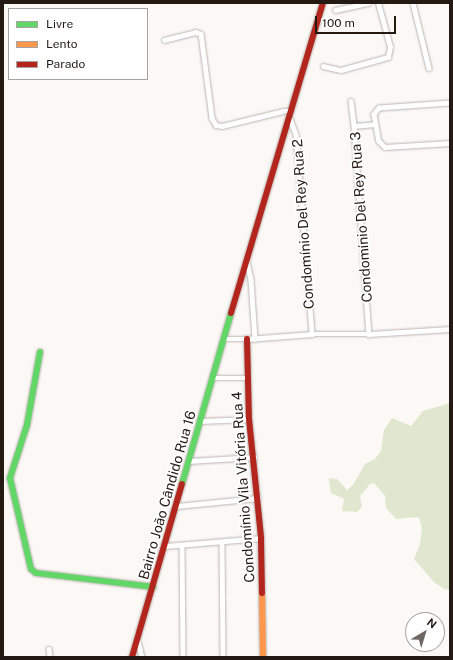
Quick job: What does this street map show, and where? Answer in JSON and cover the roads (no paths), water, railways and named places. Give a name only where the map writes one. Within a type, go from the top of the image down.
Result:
[{"type":"street","name":"Bairro João Cândido Rua 16","points":[[132,657],[177,506],[212,378],[323,3]]},
{"type":"street","points":[[335,10],[368,3]]},
{"type":"street","points":[[323,66],[341,70],[388,57],[390,47],[378,3]]},
{"type":"street","points":[[413,3],[429,68]]},
{"type":"street","points":[[164,40],[195,32],[201,34],[212,118],[216,124],[222,126],[283,111],[290,113]]},
{"type":"street","name":"Condomínio Del Rey Rua 3","points":[[351,101],[369,334]]},
{"type":"street","points":[[450,103],[380,108],[375,112],[375,124],[379,141],[385,147],[450,143]]},
{"type":"street","name":"Condomínio Del Rey Rua 2","points":[[290,113],[296,134],[312,334]]},
{"type":"street","points":[[354,126],[375,124]]},
{"type":"street","points":[[247,261],[251,280],[255,339]]},
{"type":"street","points":[[224,339],[255,339],[312,334],[369,334],[450,329]]},
{"type":"street","name":"Condomínio Vila Vitória Rua 4","points":[[246,339],[249,419],[261,538],[263,657]]},
{"type":"street","points":[[40,352],[27,425],[10,478],[31,569],[36,573],[153,587]]},
{"type":"street","points":[[212,378],[247,378]]},
{"type":"street","points":[[200,421],[249,419]]},
{"type":"street","points":[[189,461],[254,458]]},
{"type":"street","points":[[177,506],[258,498]]},
{"type":"street","points":[[165,546],[261,538]]},
{"type":"street","points":[[222,542],[223,657]]},
{"type":"street","points":[[182,545],[183,657]]},
{"type":"street","points":[[138,641],[142,657]]},
{"type":"street","points":[[49,649],[50,657]]}]
